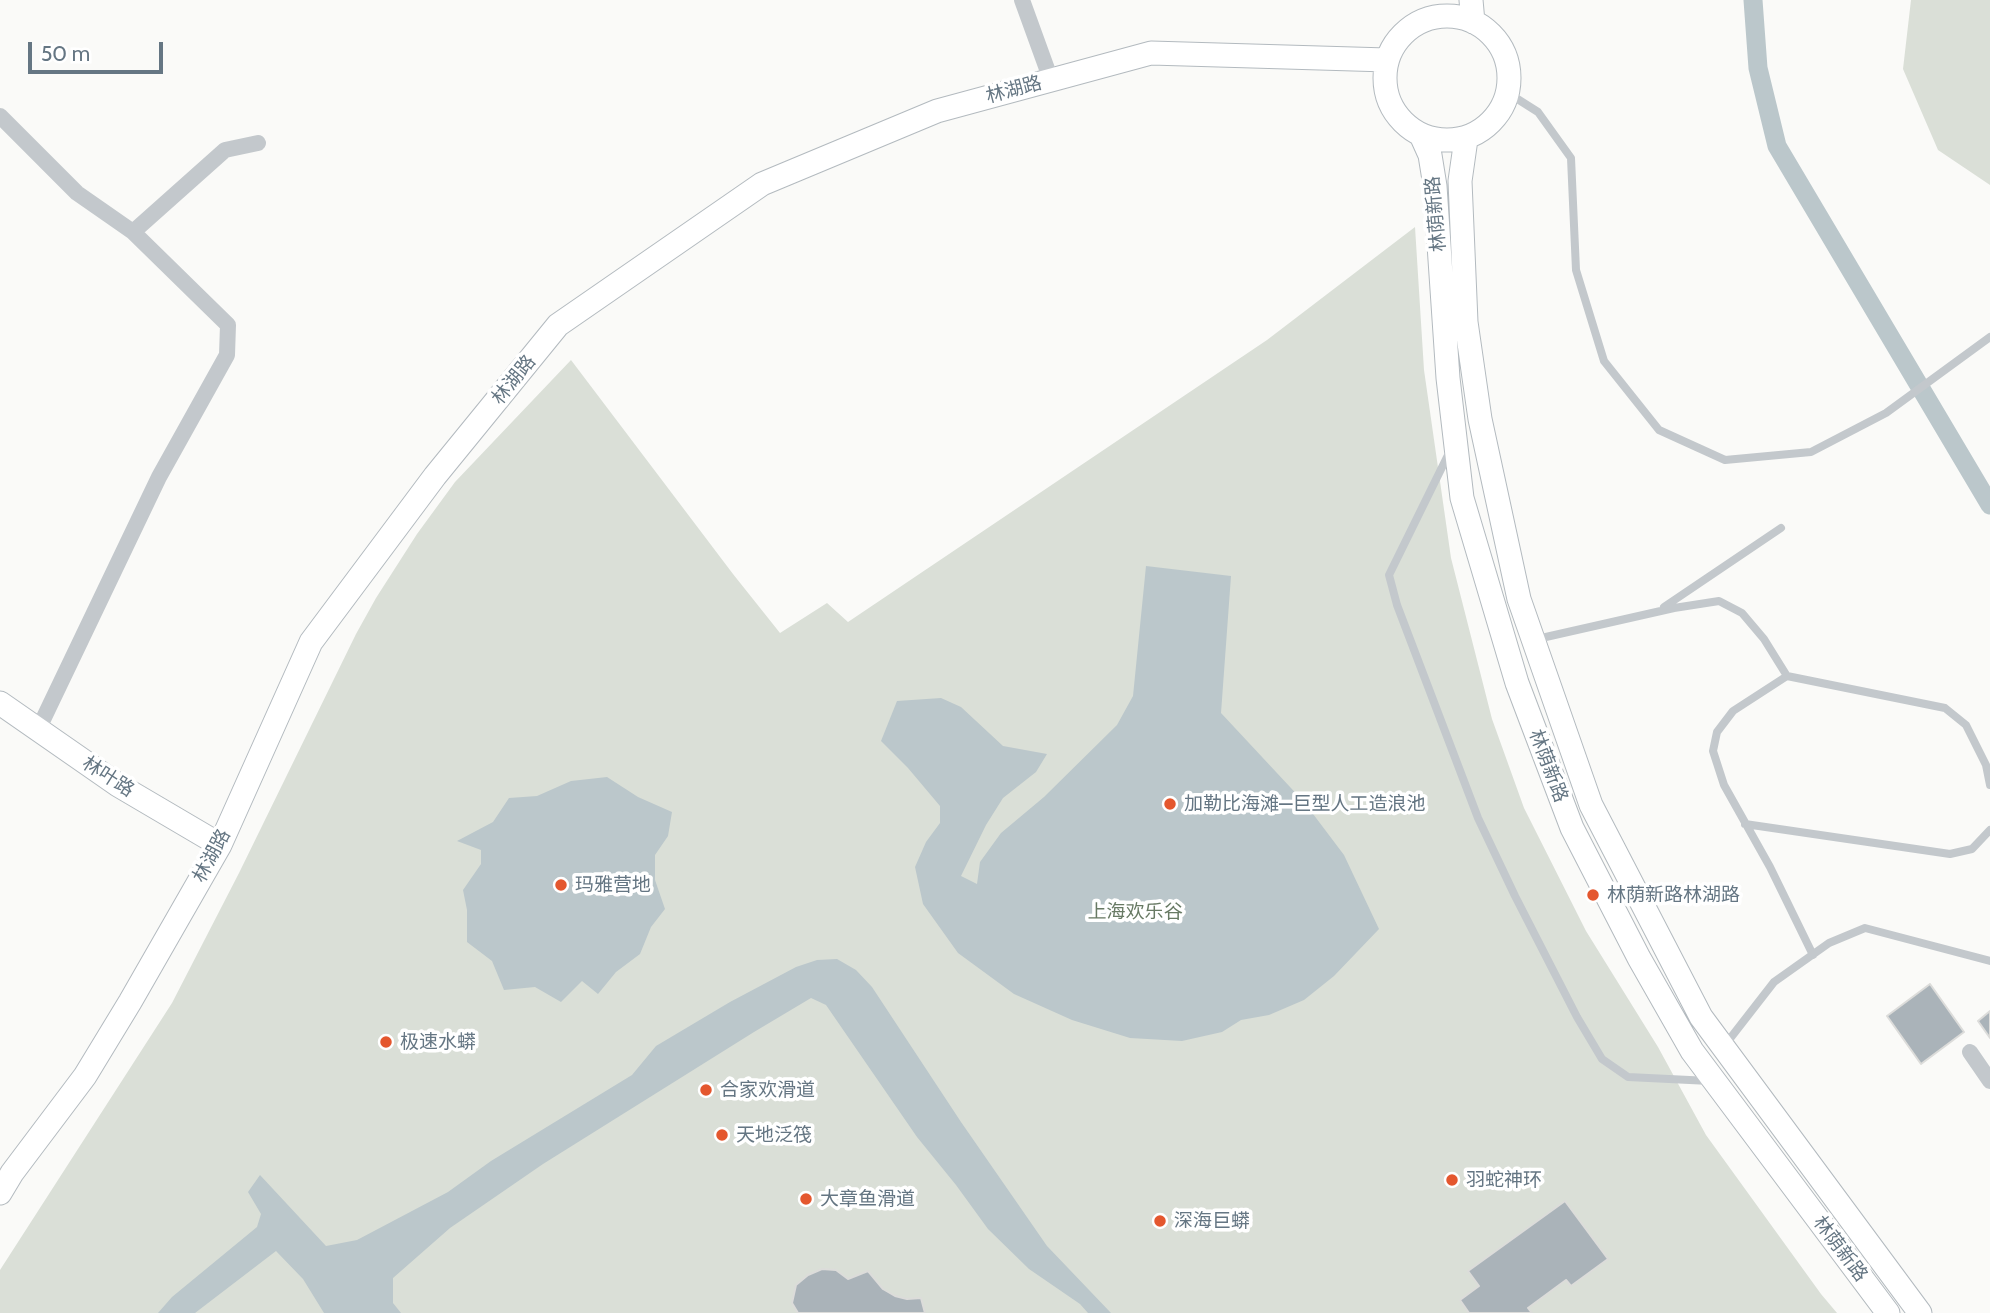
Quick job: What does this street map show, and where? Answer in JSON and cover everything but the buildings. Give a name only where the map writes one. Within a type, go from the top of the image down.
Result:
[{"type":"main road","points":[[1419,23],[1429,0]]},
{"type":"main road","points":[[1472,11],[1502,47],[1509,66],[1508,93],[1504,106],[1492,122],[1466,139],[1434,140],[1414,132],[1399,119],[1388,101],[1384,80],[1387,60],[1397,41],[1412,26],[1430,18],[1472,11]]},
{"type":"main road","name":"林湖路","points":[[0,1193],[85,1076],[220,845],[311,642],[435,476],[558,325],[762,184],[937,111],[1151,53],[1387,60]]},
{"type":"main road","name":"林荫新路","points":[[1421,135],[1430,155],[1435,186],[1448,378],[1462,498],[1517,683],[1572,828],[1639,958],[1692,1051],[1888,1313]]},
{"type":"main road","name":"林荫新路","points":[[1466,139],[1460,181],[1466,322],[1482,431],[1519,599],[1591,805],[1701,1017],[1920,1313]]},
{"type":"main road","name":"林叶路","points":[[0,703],[118,785],[220,845]]},
{"type":"street","points":[[1022,0],[1051,80]]},
{"type":"street","points":[[0,116],[77,193],[133,232],[228,325],[227,355],[159,477],[38,730]]},
{"type":"street","points":[[133,232],[225,150],[258,143]]},
{"type":"street","points":[[1970,1052],[1990,1081]]},
{"type":"lane","points":[[1508,93],[1538,112],[1571,158],[1576,271],[1604,361],[1659,430],[1725,460],[1811,452],[1886,413],[1987,339]]},
{"type":"lane","points":[[1455,439],[1389,575],[1397,605],[1478,818],[1577,1017],[1602,1059],[1628,1077],[1713,1081]]},
{"type":"lane","points":[[1659,611],[1781,528]]},
{"type":"lane","points":[[1533,640],[1659,611],[1719,601],[1742,613],[1764,639],[1787,676]]},
{"type":"lane","points":[[1813,954],[1770,867],[1724,785],[1713,751],[1717,732],[1733,711],[1787,676],[1945,708],[1966,725],[1986,765],[1990,785]]},
{"type":"lane","points":[[1745,824],[1950,855],[1972,849],[1990,830]]},
{"type":"lane","points":[[1723,1048],[1774,982],[1829,943],[1865,928],[1990,961]]},
{"type":"green space","points":[[1911,0],[1990,0],[1990,185],[1938,150],[1903,69]]},
{"type":"green space","name":"上海欢乐谷","points":[[1415,227],[1424,370],[1451,558],[1492,719],[1524,808],[1586,931],[1658,1047],[1706,1135],[1837,1313],[0,1313],[0,1270],[172,1003],[376,598],[417,534],[455,482],[571,360],[780,633],[827,603],[848,622],[1267,340]]},
{"type":"shaded area","name":"加勒比海滩—巨型人工造浪池","points":[[1146,566],[1231,576],[1221,713],[1304,802],[1344,855],[1379,929],[1334,976],[1304,1000],[1269,1015],[1241,1020],[1222,1032],[1182,1041],[1130,1038],[1072,1020],[1014,994],[958,953],[923,904],[915,867],[926,842],[940,823],[940,806],[881,741],[897,701],[941,698],[961,707],[1003,746],[1047,754],[1036,772],[1003,798],[986,825],[961,876],[977,884],[980,862],[1001,833],[1044,797],[1117,725],[1133,696]]},
{"type":"shaded area","name":"玛雅营地","points":[[607,777],[638,797],[672,812],[668,836],[655,855],[655,880],[665,909],[651,927],[640,954],[616,972],[598,994],[582,981],[561,1002],[535,987],[504,990],[492,961],[467,942],[467,910],[463,890],[481,864],[481,850],[457,841],[493,822],[509,798],[537,796],[571,781]]},
{"type":"shaded area","points":[[837,959],[856,970],[872,987],[1047,1246],[1111,1313],[1088,1313],[1080,1304],[1029,1269],[988,1229],[917,1137],[826,1005],[811,998],[543,1164],[450,1228],[393,1278],[393,1303],[401,1313],[324,1313],[303,1279],[276,1251],[195,1313],[158,1313],[172,1297],[257,1227],[261,1214],[248,1192],[260,1175],[326,1246],[357,1240],[448,1192],[491,1161],[632,1075],[656,1046],[730,1002],[796,967],[817,960]]},
{"type":"waterway","points":[[1753,0],[1758,68],[1777,146],[1990,505]]},
{"type":"place","name":"加勒比海滩—巨型人工造浪池","points":[[1170,804]]},
{"type":"place","name":"玛雅营地","points":[[561,885]]},
{"type":"place","name":"林荫新路林湖路","points":[[1593,895]]},
{"type":"place","name":"极速水蟒","points":[[386,1042]]},
{"type":"place","name":"合家欢滑道","points":[[706,1090]]},
{"type":"place","name":"天地泛筏","points":[[722,1135]]},
{"type":"place","name":"羽蛇神环","points":[[1452,1180]]},
{"type":"place","name":"大章鱼滑道","points":[[806,1199]]},
{"type":"place","name":"深海巨蟒","points":[[1160,1221]]}]
